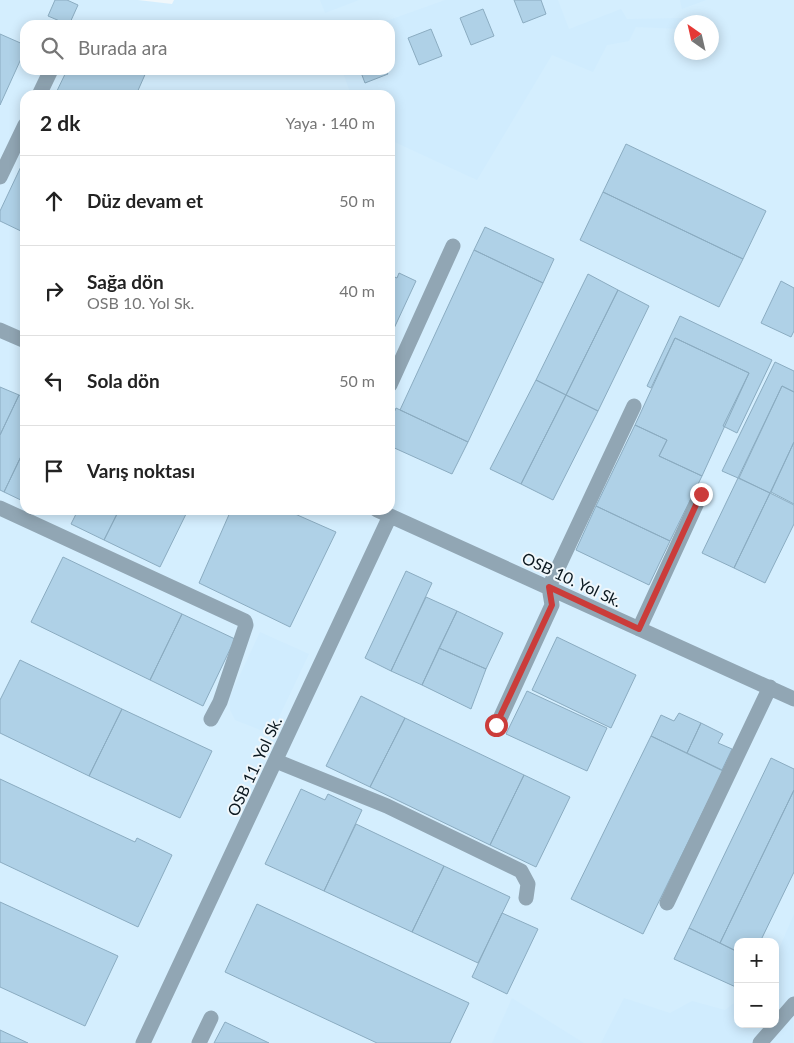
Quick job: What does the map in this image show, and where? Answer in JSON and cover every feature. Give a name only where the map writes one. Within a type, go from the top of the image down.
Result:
[{"type":"street","points":[[41,90],[49,75]]},
{"type":"street","points":[[0,177],[20,135]]},
{"type":"street","points":[[395,374],[453,246]]},
{"type":"street","points":[[0,330],[20,339]]},
{"type":"street","points":[[496,725],[552,605],[549,587],[634,406]]},
{"type":"street","points":[[639,629],[701,494]]},
{"type":"street","points":[[0,508],[245,621],[246,625],[227,682],[210,719]]},
{"type":"street","name":"OSB 11. Yol Sk.","points":[[143,1043],[276,761],[383,515]]},
{"type":"street","name":"OSB 10. Yol Sk.","points":[[388,515],[794,699]]},
{"type":"street","points":[[667,903],[770,687]]},
{"type":"street","points":[[276,761],[387,806],[521,872],[528,884],[526,898]]},
{"type":"street","points":[[760,1043],[794,1004]]},
{"type":"street","points":[[199,1043],[212,1018]]},
{"type":"shaded area","points":[[0,0],[138,0],[172,4],[174,0],[794,0],[794,1043],[0,1043]]},
{"type":"shaded area","points":[[320,0],[359,0],[325,13]]},
{"type":"shaded area","points":[[445,0],[558,0],[569,29],[621,9],[627,19],[674,18],[674,29],[636,27],[629,41],[607,45],[593,72],[552,55],[477,180],[395,142],[395,90],[349,90],[344,75],[395,75],[395,20],[389,20]]},
{"type":"shaded area","points":[[680,0],[706,0],[682,9]]},
{"type":"shaded area","points":[[260,632],[309,654],[271,734],[235,720],[230,710],[230,696]]},
{"type":"shaded area","points":[[794,914],[793,1043],[601,1043],[624,998],[670,1013],[692,1001],[725,1010],[734,1003],[734,1028],[779,1028],[779,949]]},
{"type":"shaded area","points":[[512,998],[584,1043],[492,1043]]},
{"type":"building","points":[[55,0],[67,0],[78,5],[71,20],[57,20],[48,16]]},
{"type":"building","points":[[514,0],[541,0],[546,14],[523,23]]},
{"type":"building","points":[[483,9],[494,36],[471,45],[460,18]]},
{"type":"building","points":[[431,29],[442,56],[419,65],[408,38]]},
{"type":"building","points":[[0,34],[20,43],[20,61],[0,105]]},
{"type":"building","points":[[65,75],[145,75],[138,90],[57,90]]},
{"type":"building","points":[[362,75],[385,75],[365,83]]},
{"type":"building","points":[[626,144],[766,211],[743,259],[603,192]]},
{"type":"building","points":[[20,169],[20,231],[0,221],[0,211]]},
{"type":"building","points":[[603,192],[743,259],[719,307],[580,240]]},
{"type":"building","points":[[485,227],[554,259],[543,283],[474,250]]},
{"type":"building","points":[[474,250],[543,283],[468,442],[400,410]]},
{"type":"building","points":[[399,273],[416,281],[395,326],[395,277],[397,278]]},
{"type":"building","points":[[588,274],[618,290],[566,395],[536,380]]},
{"type":"building","points":[[781,281],[794,288],[794,331],[791,337],[761,323]]},
{"type":"building","points":[[618,290],[649,306],[598,411],[566,395]]},
{"type":"building","points":[[680,316],[772,360],[737,433],[723,426],[749,373],[675,338],[651,388],[647,386]]},
{"type":"building","points":[[675,338],[749,373],[702,476],[659,456],[667,440],[635,425]]},
{"type":"building","points":[[775,362],[794,371],[794,392],[782,386],[738,478],[722,471]]},
{"type":"building","points":[[536,380],[566,395],[521,484],[490,469]]},
{"type":"building","points":[[782,386],[794,392],[794,442],[770,493],[739,478]]},
{"type":"building","points":[[0,387],[19,395],[0,435]]},
{"type":"building","points":[[19,395],[20,458],[4,492],[0,490],[0,435]]},
{"type":"building","points":[[566,395],[598,411],[553,500],[521,484]]},
{"type":"building","points":[[396,408],[468,442],[452,474],[395,448]]},
{"type":"building","points":[[635,425],[667,440],[659,456],[702,476],[670,541],[596,506]]},
{"type":"building","points":[[794,442],[794,504],[771,492]]},
{"type":"building","points":[[20,458],[20,500],[4,492]]},
{"type":"building","points":[[738,478],[770,493],[734,568],[702,553]]},
{"type":"building","points":[[770,493],[794,505],[794,524],[765,583],[734,568]]},
{"type":"building","points":[[596,506],[670,541],[649,585],[576,550]]},
{"type":"building","points":[[76,515],[116,515],[104,540],[71,524]]},
{"type":"building","points":[[116,515],[186,515],[160,567],[104,540]]},
{"type":"building","points":[[229,515],[297,515],[336,532],[290,627],[199,583]]},
{"type":"building","points":[[63,557],[182,614],[150,680],[31,622]]},
{"type":"building","points":[[406,571],[432,583],[391,671],[365,658]]},
{"type":"building","points":[[426,597],[457,611],[422,685],[391,671]]},
{"type":"building","points":[[457,611],[503,633],[486,669],[439,648]]},
{"type":"building","points":[[182,614],[235,639],[203,706],[150,680]]},
{"type":"building","points":[[557,637],[636,675],[611,728],[532,690]]},
{"type":"building","points":[[439,648],[486,669],[471,709],[422,685]]},
{"type":"building","points":[[20,660],[122,709],[89,776],[0,733],[0,700]]},
{"type":"building","points":[[527,691],[607,728],[587,771],[506,734]]},
{"type":"building","points":[[361,696],[405,718],[370,787],[326,766]]},
{"type":"building","points":[[122,709],[212,751],[180,818],[89,776]]},
{"type":"building","points":[[679,713],[701,723],[687,753],[651,736],[661,715],[674,721]]},
{"type":"building","points":[[405,718],[524,775],[490,845],[370,787]]},
{"type":"building","points":[[701,723],[723,734],[718,743],[732,749],[722,770],[687,753]]},
{"type":"building","points":[[651,736],[723,771],[643,934],[571,899]]},
{"type":"building","points":[[771,758],[794,769],[794,790],[720,943],[689,928]]},
{"type":"building","points":[[524,775],[570,797],[536,867],[490,845]]},
{"type":"building","points":[[0,779],[135,842],[137,838],[172,855],[138,927],[0,862]]},
{"type":"building","points":[[301,789],[325,800],[328,794],[362,810],[324,891],[265,864]]},
{"type":"building","points":[[794,790],[794,872],[762,938],[734,938],[734,950],[720,943]]},
{"type":"building","points":[[356,824],[444,866],[412,932],[324,891]]},
{"type":"building","points":[[444,866],[510,897],[478,963],[412,932]]},
{"type":"building","points":[[0,902],[118,956],[85,1026],[0,987]]},
{"type":"building","points":[[257,904],[469,1003],[450,1043],[377,1043],[225,972]]},
{"type":"building","points":[[502,913],[538,929],[507,994],[472,977]]},
{"type":"building","points":[[689,928],[734,950],[734,986],[674,959]]},
{"type":"building","points":[[225,1022],[269,1043],[214,1043]]},
{"type":"building","points":[[0,1030],[28,1043],[0,1043]]},
{"type":"route","points":[[496,725],[552,605],[549,587],[639,629],[701,494]]}]
